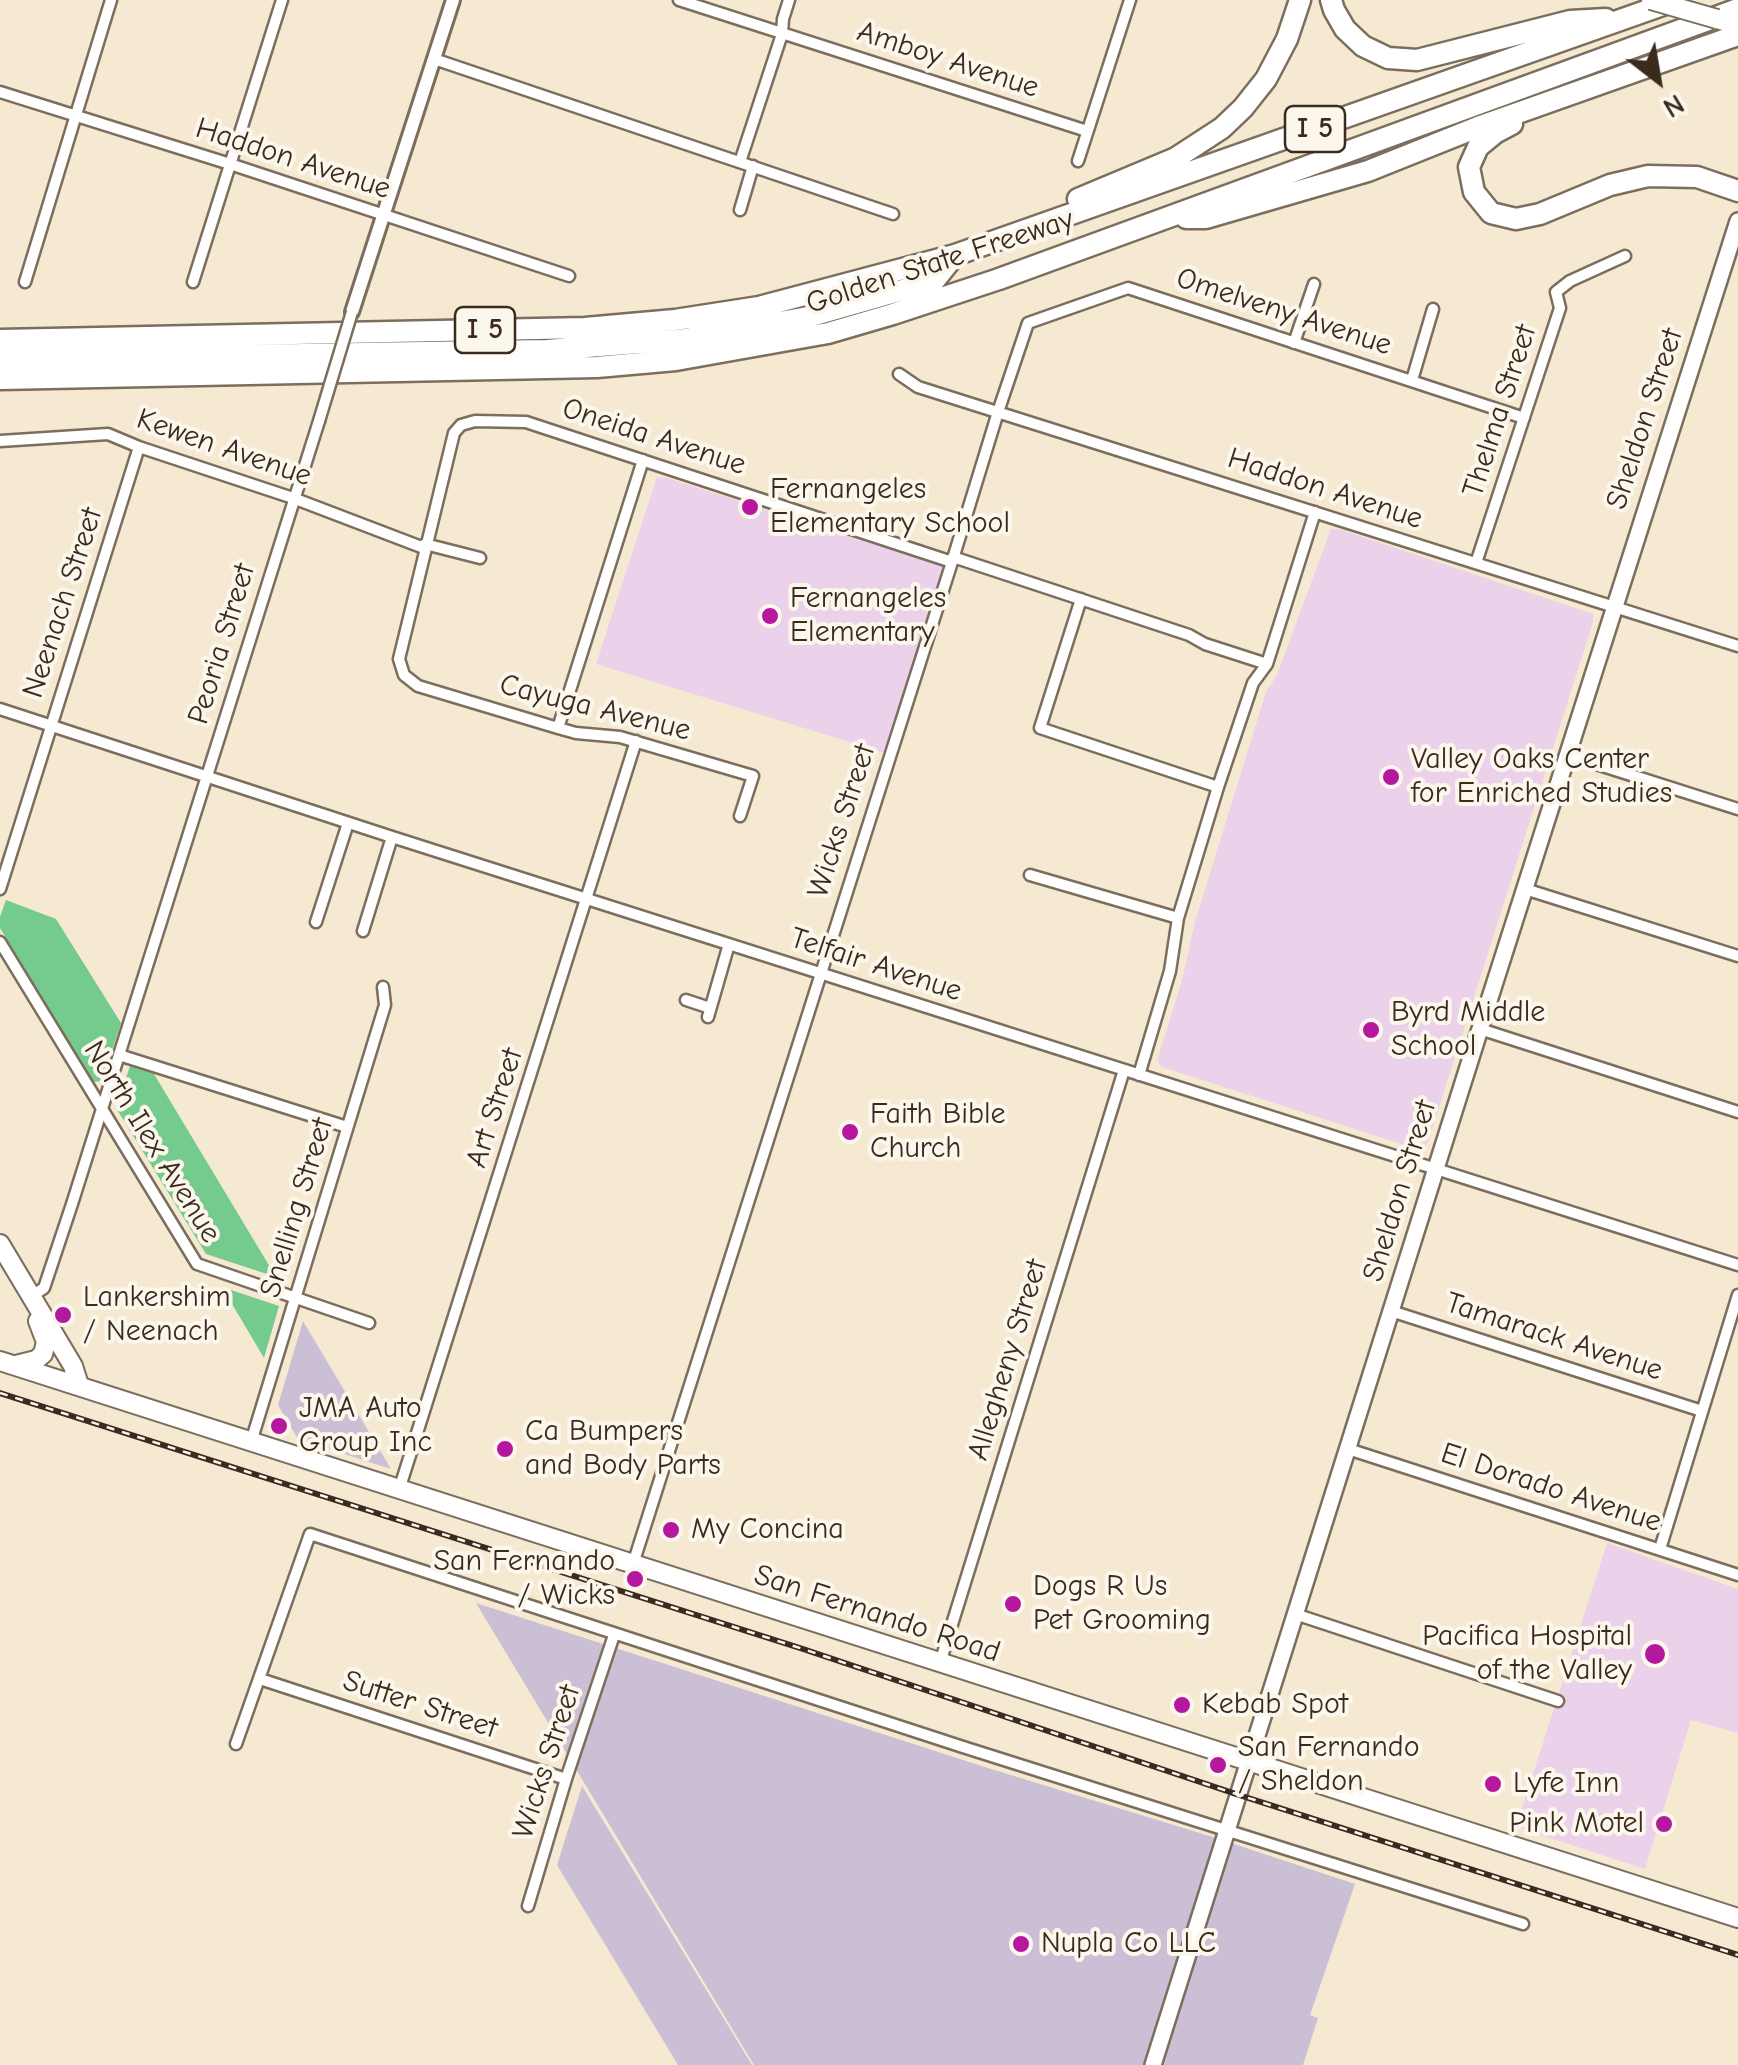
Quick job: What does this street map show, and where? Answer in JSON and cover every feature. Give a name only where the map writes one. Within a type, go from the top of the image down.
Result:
[{"type":"highway","points":[[996,241],[1019,222],[1176,158],[1222,128],[1266,79],[1287,39],[1300,0]]},
{"type":"highway","points":[[1331,0],[1339,21],[1363,46],[1388,58],[1417,60],[1570,21],[1634,16]]},
{"type":"highway","name":"Golden State Freeway","points":[[1,349],[585,328],[760,307],[955,256],[1676,0]]},
{"type":"highway","name":"Golden State Freeway","points":[[0,383],[26,379],[596,367],[676,360],[828,333],[999,279],[1738,9]]},
{"type":"highway","points":[[1168,218],[1206,218],[1368,171],[1478,127],[1738,35]]},
{"type":"highway","points":[[1554,102],[1495,133],[1478,148],[1469,167],[1474,192],[1491,213],[1516,220],[1610,185],[1648,176],[1696,177],[1738,190]]},
{"type":"highway","points":[[1,349],[603,354],[772,332],[846,315],[969,277],[999,279]]},
{"type":"main road","points":[[1651,0],[1738,25]]},
{"type":"main road","name":"Sheldon Street","points":[[1153,2065],[1738,221]]},
{"type":"main road","points":[[0,1244],[73,1366],[80,1385]]},
{"type":"main road","points":[[7,1363],[36,1360],[45,1349],[32,1296]]},
{"type":"main road","name":"San Fernando Road","points":[[7,1363],[1738,1918]]},
{"type":"street","points":[[24,282],[111,0]]},
{"type":"street","points":[[193,282],[282,0]]},
{"type":"street","name":"Peoria Street","points":[[32,1296],[44,1288],[453,0]]},
{"type":"street","name":"Amboy Avenue","points":[[679,0],[1087,131]]},
{"type":"street","points":[[740,162],[790,0]]},
{"type":"street","points":[[1078,160],[1130,0]]},
{"type":"street","points":[[434,59],[893,214]]},
{"type":"street","name":"Haddon Avenue","points":[[0,92],[569,276]]},
{"type":"street","points":[[740,210],[753,166]]},
{"type":"street","name":"Thelma Street","points":[[1476,564],[1560,308],[1556,292],[1570,281],[1625,256]]},
{"type":"street","points":[[1294,343],[1314,284]]},
{"type":"street","name":"Omelveny Avenue","points":[[1028,323],[1128,288],[1524,418]]},
{"type":"street","points":[[1412,380],[1433,309]]},
{"type":"street","name":"Wicks Street","points":[[634,1564],[1028,323]]},
{"type":"street","name":"Haddon Avenue","points":[[899,374],[918,387],[1738,646]]},
{"type":"street","name":"Oneida Avenue","points":[[425,546],[454,434],[461,425],[475,421],[526,422],[1080,599],[1267,664]]},
{"type":"street","name":"Kewen Avenue","points":[[0,441],[108,434],[425,546],[480,558]]},
{"type":"street","name":"Neenach Street","points":[[0,888],[139,447]]},
{"type":"street","points":[[558,728],[643,460]]},
{"type":"street","points":[[1139,1075],[1170,971],[1178,918],[1218,788],[1253,683],[1267,664],[1315,512]]},
{"type":"street","name":"Cayuga Avenue","points":[[425,546],[399,660],[404,675],[418,686],[558,728],[636,741],[753,776],[740,816]]},
{"type":"street","points":[[1080,599],[1040,728],[1218,788]]},
{"type":"street","name":"Telfair Avenue","points":[[0,710],[1738,1265]]},
{"type":"street","name":"Art Street","points":[[399,1490],[636,741]]},
{"type":"street","points":[[1568,755],[1738,809]]},
{"type":"street","points":[[316,922],[348,822]]},
{"type":"street","points":[[368,927],[392,837]]},
{"type":"street","points":[[1030,875],[1178,918]]},
{"type":"street","points":[[1525,889],[1738,956]]},
{"type":"street","name":"North Ilex Avenue","points":[[0,942],[197,1264],[370,1323]]},
{"type":"street","points":[[686,1000],[709,1012],[729,944]]},
{"type":"street","name":"Snelling Street","points":[[250,1443],[386,1005],[383,987]]},
{"type":"street","points":[[1480,1029],[1738,1112]]},
{"type":"street","points":[[119,1055],[347,1128]]},
{"type":"street","name":"Allegheny Street","points":[[940,1664],[1124,1070]]},
{"type":"street","points":[[1660,1549],[1738,1295]]},
{"type":"street","name":"Tamarack Avenue","points":[[1392,1311],[1702,1410]]},
{"type":"street","name":"El Dorado Avenue","points":[[1348,1448],[1738,1575]]},
{"type":"street","points":[[236,1744],[310,1534],[1523,1924]]},
{"type":"street","points":[[1295,1614],[1558,1701]]},
{"type":"street","name":"Wicks Street","points":[[528,1906],[614,1634]]},
{"type":"street","name":"Sutter Street","points":[[260,1678],[566,1779]]},
{"type":"shaded area","name":"Fernangeles Elementary","points":[[657,477],[944,567],[885,753],[596,664]]},
{"type":"shaded area","name":"Valley Oaks Center for Enriched Studies","points":[[1331,529],[1593,614],[1428,1142],[1417,1149],[1162,1067],[1158,1058],[1195,922],[1266,692],[1277,675]]},
{"type":"shaded area","points":[[303,1321],[391,1469],[298,1439],[278,1405]]},
{"type":"shaded area","name":"Pacifica Hospital of the Valley","points":[[1607,1543],[1738,1589],[1738,1733],[1691,1720],[1645,1869],[1516,1827]]},
{"type":"shaded area","points":[[476,1603],[1355,1884],[1310,2015],[1318,2018],[1303,2065],[754,2065]]},
{"type":"shaded area","points":[[582,1786],[752,2065],[678,2065],[557,1865]]},
{"type":"green space","points":[[6,900],[56,919],[121,1023],[102,1081],[92,1082],[0,928]]},
{"type":"green space","points":[[130,1066],[154,1074],[276,1277],[206,1254],[116,1108]]},
{"type":"green space","points":[[222,1287],[279,1306],[264,1358]]},
{"type":"railway","points":[[0,1393],[803,1649],[1239,1795],[1738,1955]]},
{"type":"place","name":"Fernangeles Elementary School","points":[[750,507]]},
{"type":"place","name":"Fernangeles Elementary","points":[[770,616]]},
{"type":"place","name":"Valley Oaks Center for Enriched Studies","points":[[1391,777]]},
{"type":"place","name":"Byrd Middle School","points":[[1371,1030]]},
{"type":"place","name":"Faith Bible Church","points":[[850,1132]]},
{"type":"place","name":"Lankershim / Neenach","points":[[63,1315]]},
{"type":"place","name":"JMA Auto Group Inc","points":[[279,1426]]},
{"type":"place","name":"Ca Bumpers and Body Parts","points":[[505,1449]]},
{"type":"place","name":"My Concina","points":[[671,1530]]},
{"type":"place","name":"San Fernando / Wicks","points":[[635,1579]]},
{"type":"place","name":"Dogs R Us Pet Grooming","points":[[1013,1604]]},
{"type":"place","name":"Pacifica Hospital of the Valley","points":[[1655,1654]]},
{"type":"place","name":"Kebab Spot","points":[[1182,1705]]},
{"type":"place","name":"San Fernando / Sheldon","points":[[1218,1765]]},
{"type":"place","name":"Lyfe Inn","points":[[1493,1784]]},
{"type":"place","name":"Pink Motel","points":[[1664,1824]]},
{"type":"place","name":"Nupla Co LLC","points":[[1021,1944]]}]
